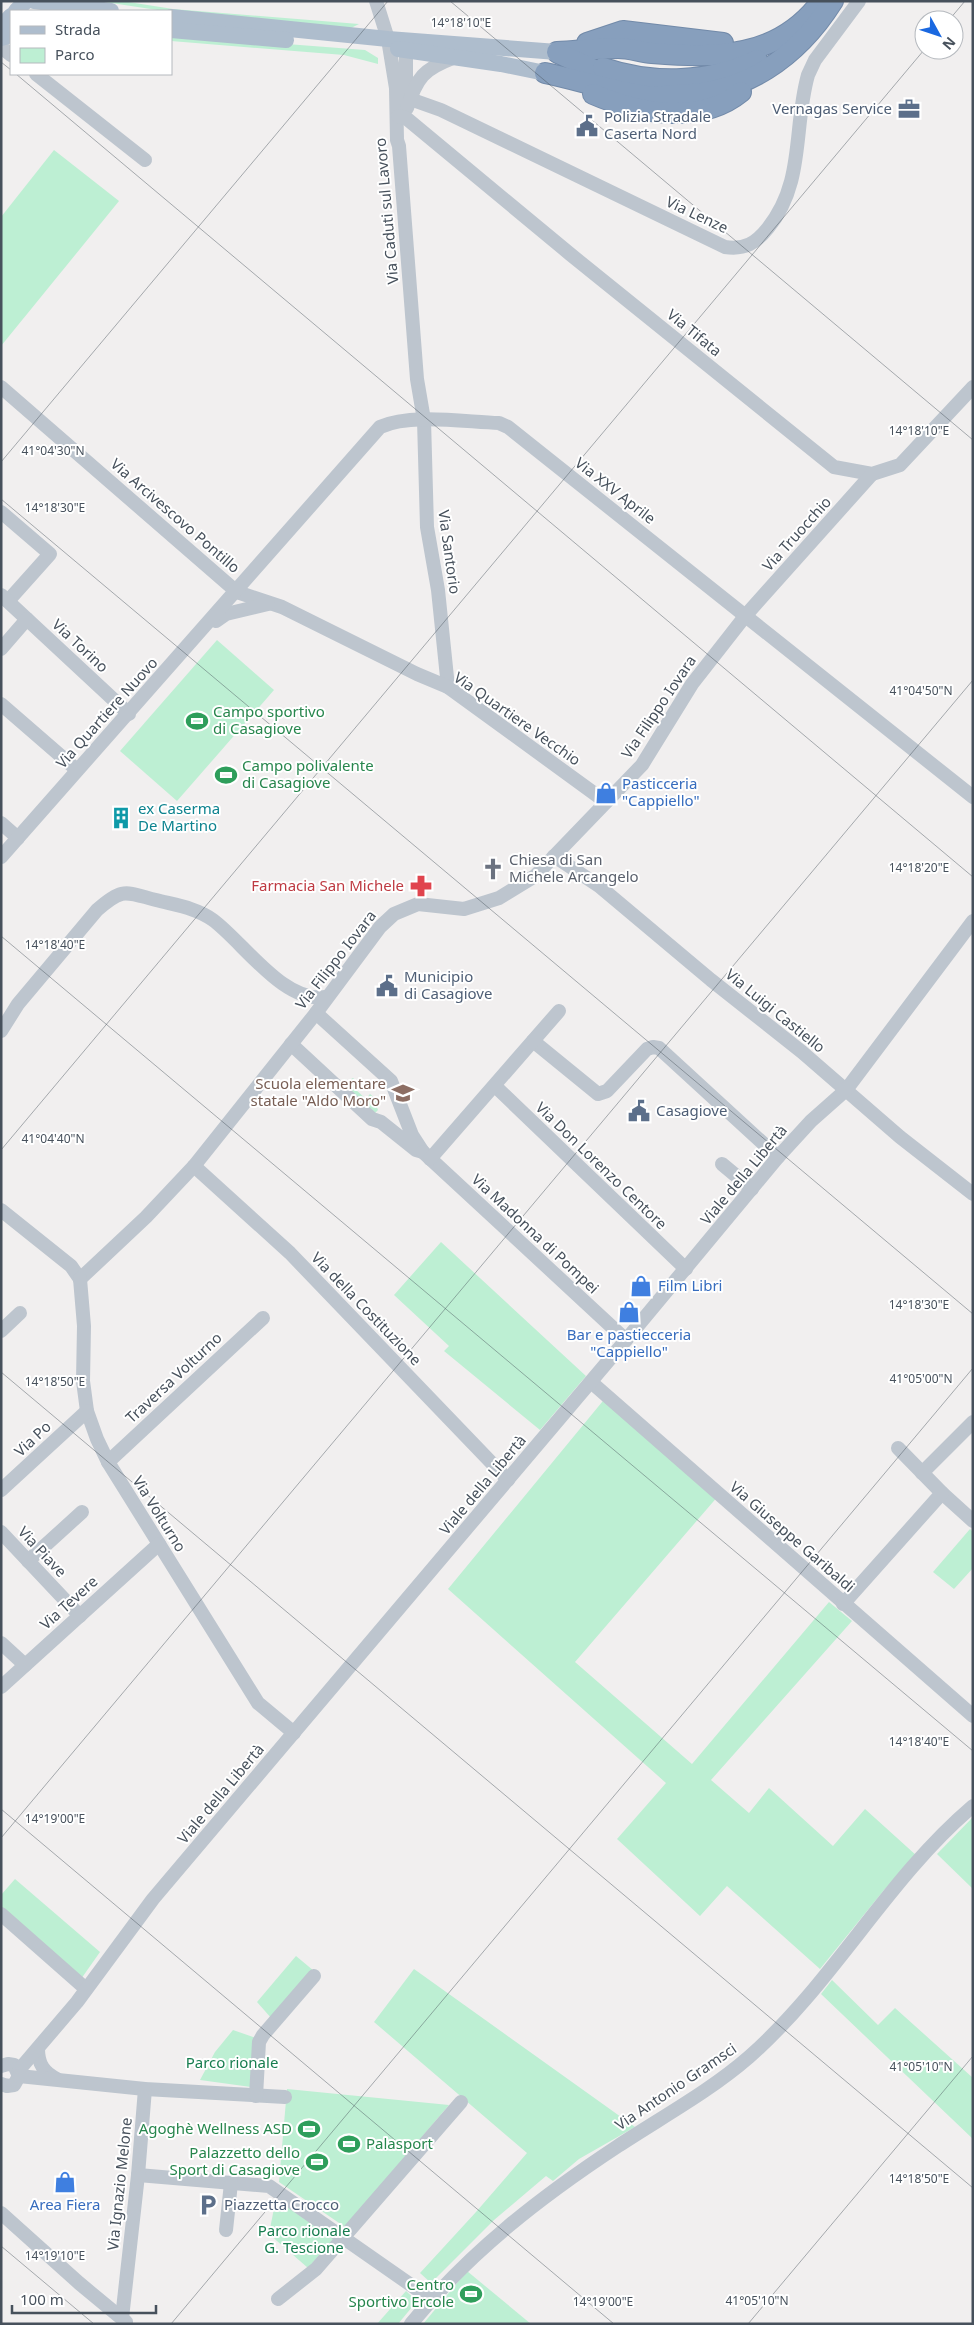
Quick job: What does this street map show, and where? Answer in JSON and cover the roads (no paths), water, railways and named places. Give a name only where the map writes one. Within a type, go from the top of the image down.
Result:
[{"type":"highway","points":[[557,52],[619,48],[653,53],[725,56],[776,41],[796,28],[822,1]]},
{"type":"highway","points":[[545,73],[648,96],[690,95],[729,88],[771,67],[810,34],[833,1]]},
{"type":"highway","points":[[557,52],[612,79],[649,88],[691,86],[748,70],[769,56],[776,41]]},
{"type":"main road","points":[[17,10],[27,1],[38,10]]},
{"type":"main road","points":[[34,1],[99,10]]},
{"type":"main road","points":[[82,1],[104,10]]},
{"type":"main road","points":[[1,26],[10,17]]},
{"type":"main road","points":[[172,17],[398,48]]},
{"type":"main road","points":[[172,30],[398,48],[456,51],[557,52]]},
{"type":"main road","points":[[456,51],[545,73]]},
{"type":"street","points":[[376,1],[398,48]]},
{"type":"street","name":"Via Lenze","points":[[404,103],[441,110],[726,247],[744,247],[752,244],[760,237],[786,200],[792,181],[808,75],[815,60],[858,1]]},
{"type":"street","name":"Via Caduti sul Lavoro","points":[[398,48],[404,103],[396,129],[399,146],[417,379],[424,420]]},
{"type":"street","points":[[404,103],[428,68],[456,51]]},
{"type":"street","points":[[37,75],[145,160]]},
{"type":"street","name":"Via Tifata","points":[[404,103],[570,254],[834,467],[872,474],[900,465],[973,387]]},
{"type":"street","name":"Via Arcivescovo Pontillo","points":[[1,387],[238,592]]},
{"type":"street","name":"Via XXV Aprile","points":[[238,592],[380,427],[388,423],[424,420],[499,423],[508,427],[973,797]]},
{"type":"street","name":"Via Santorio","points":[[424,420],[426,528],[438,590],[448,687]]},
{"type":"street","name":"Via Truocchio","points":[[746,615],[872,474]]},
{"type":"street","name":"Via Torino","points":[[1,512],[50,554],[5,598],[129,714]]},
{"type":"street","name":"Via Quartiere Vecchio","points":[[238,592],[270,603],[448,687],[606,802]]},
{"type":"street","name":"Via Quartiere Nuovo","points":[[1,857],[238,592]]},
{"type":"street","points":[[201,632],[226,614],[270,603]]},
{"type":"street","name":"Via Filippo Iovara","points":[[80,1279],[146,1217],[194,1166],[316,1013],[326,997],[380,927],[394,914],[418,904],[464,909],[499,898],[535,876],[642,765],[692,684],[746,615]]},
{"type":"street","points":[[1,650],[28,619]]},
{"type":"street","points":[[1,704],[77,770]]},
{"type":"street","points":[[1,823],[18,838]]},
{"type":"street","name":"Via Luigi Castiello","points":[[554,856],[599,886],[973,1194]]},
{"type":"street","points":[[1,1031],[18,1004],[97,910],[111,898],[123,892],[197,911],[213,919],[270,974],[308,997],[326,997]]},
{"type":"street","name":"Viale della Libertà","points":[[2,2085],[14,2085],[8,2066],[38,2049],[86,1989],[153,1899],[591,1382],[778,1157],[811,1121],[846,1090],[973,921]]},
{"type":"street","points":[[426,1155],[495,1086],[559,1011]]},
{"type":"street","points":[[316,1013],[391,1081],[412,1135],[426,1155]]},
{"type":"street","points":[[533,1041],[598,1094],[607,1091],[632,1071],[647,1049],[653,1047],[664,1051],[778,1157]]},
{"type":"street","points":[[291,1044],[372,1118],[381,1122],[416,1150],[426,1155]]},
{"type":"street","name":"Via Don Lorenzo Centore","points":[[495,1086],[686,1269]]},
{"type":"street","name":"Via Madonna di Pompei","points":[[426,1155],[626,1340]]},
{"type":"street","points":[[722,1164],[752,1189]]},
{"type":"street","name":"Via della Costituzione","points":[[194,1166],[290,1253],[508,1480]]},
{"type":"street","points":[[1,1210],[71,1266],[80,1279]]},
{"type":"street","name":"Via Volturno","points":[[80,1279],[84,1326],[84,1381],[87,1411],[108,1462],[258,1703],[294,1733]]},
{"type":"street","points":[[1,1331],[20,1313]]},
{"type":"street","name":"Traversa Volturno","points":[[108,1462],[263,1318]]},
{"type":"street","name":"Via Giuseppe Garibaldi","points":[[591,1382],[973,1716]]},
{"type":"street","name":"Via Po","points":[[1,1490],[87,1411]]},
{"type":"street","points":[[922,1473],[973,1422]]},
{"type":"street","points":[[898,1448],[942,1493],[973,1521]]},
{"type":"street","points":[[843,1604],[942,1493]]},
{"type":"street","points":[[28,1561],[82,1512]]},
{"type":"street","name":"Via Piave","points":[[1,1532],[80,1616]]},
{"type":"street","name":"Via Tevere","points":[[1,1687],[159,1544]]},
{"type":"street","points":[[1,1643],[25,1665]]},
{"type":"street","name":"Via Antonio Gramsci","points":[[411,2324],[431,2299],[490,2240],[588,2166],[726,2075],[749,2057],[823,1978],[922,1855],[973,1806]]},
{"type":"street","points":[[1,1914],[86,1989]]},
{"type":"street","points":[[256,2096],[260,2042],[263,2034],[314,1976]]},
{"type":"street","points":[[38,2049],[43,2069],[58,2080]]},
{"type":"street","points":[[8,2066],[58,2080],[145,2089],[285,2097]]},
{"type":"street","name":"Via Ignazio Melone","points":[[125,2321],[126,2283],[145,2089]]},
{"type":"street","points":[[278,2299],[316,2269],[461,2102]]},
{"type":"street","points":[[138,2175],[269,2186],[431,2299]]},
{"type":"street","points":[[226,2230],[231,2183]]},
{"type":"street","points":[[1,2212],[125,2321]]},
{"type":"street","points":[[94,2295],[116,2294],[122,2290],[126,2283]]},
{"type":"place","name":"Vernagas Service","points":[[909,109]]},
{"type":"place","name":"Polizia Stradale Caserta Nord","points":[[587,126]]},
{"type":"place","name":"Campo sportivo di Casagiove","points":[[197,721]]},
{"type":"place","name":"Campo polivalente di Casagiove","points":[[226,775]]},
{"type":"place","name":"Pasticceria \"Cappiello\"","points":[[606,793]]},
{"type":"place","name":"ex Caserma De Martino","points":[[121,818]]},
{"type":"place","name":"Chiesa di San Michele Arcangelo","points":[[493,869]]},
{"type":"place","name":"Farmacia San Michele","points":[[421,886]]},
{"type":"place","name":"Municipio di Casagiove","points":[[387,986]]},
{"type":"place","name":"Scuola elementare statale \"Aldo Moro\"","points":[[403,1093]]},
{"type":"place","name":"Casagiove","points":[[639,1111]]},
{"type":"place","name":"Film Libri","points":[[641,1286]]},
{"type":"place","name":"Bar e pastiecceria \"Cappiello\"","points":[[629,1312]]},
{"type":"place","name":"Agoghè Wellness ASD","points":[[309,2129]]},
{"type":"place","name":"Palasport","points":[[349,2144]]},
{"type":"place","name":"Palazzetto dello Sport di Casagiove","points":[[317,2162]]},
{"type":"place","name":"Area Fiera","points":[[65,2182]]},
{"type":"place","name":"Piazzetta Crocco","points":[[208,2205]]},
{"type":"place","name":"Centro Sportivo Ercole","points":[[471,2294]]},
{"type":"park label","name":"Parco rionale","points":[[232,2063]]},
{"type":"park label","name":"Parco rionale G. Tescione","points":[[304,2240]]}]
